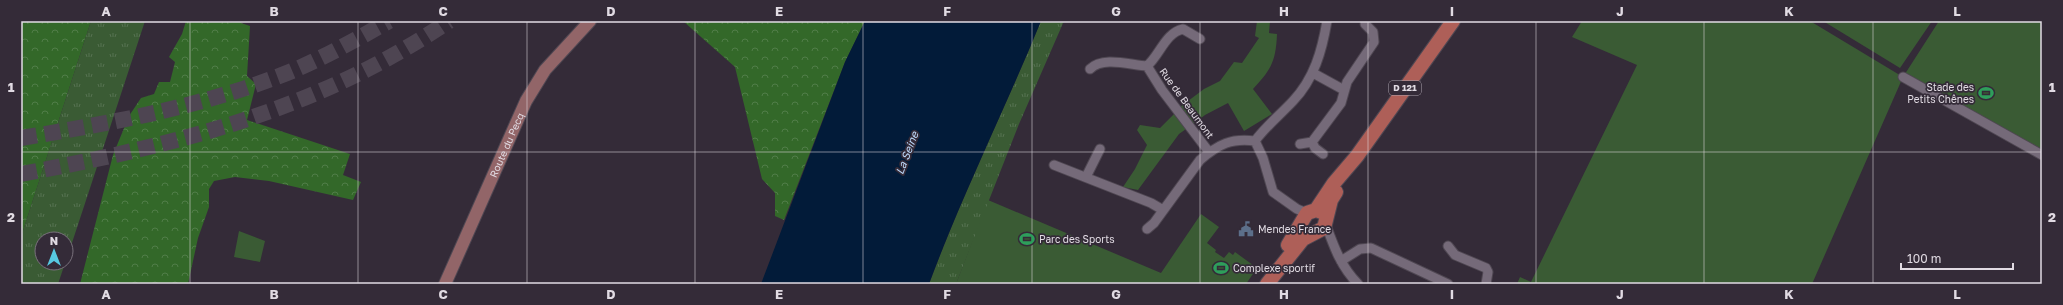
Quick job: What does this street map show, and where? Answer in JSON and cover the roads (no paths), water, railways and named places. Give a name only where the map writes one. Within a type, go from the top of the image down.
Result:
[{"type":"main road","name":"Route du Pecq","points":[[446,284],[526,101],[545,70],[590,21]]},
{"type":"main road","name":"D 121","points":[[1259,284],[1316,221],[1331,200],[1357,156],[1453,21]]},
{"type":"main road","points":[[1268,284],[1316,221]]},
{"type":"street","points":[[1255,141],[1264,127],[1294,100],[1312,74],[1323,43],[1327,21]]},
{"type":"street","points":[[1300,144],[1312,142],[1341,103],[1347,82],[1374,42],[1373,32],[1365,24]]},
{"type":"street","name":"Rue de Beaumont","points":[[1090,69],[1099,63],[1106,62],[1147,66],[1152,62],[1171,34],[1177,30],[1183,29],[1200,39]]},
{"type":"street","name":"Rue de Beaumont","points":[[1147,66],[1162,90],[1209,152]]},
{"type":"street","points":[[1312,74],[1344,90]]},
{"type":"street","points":[[1903,77],[2042,155]]},
{"type":"street","points":[[1147,229],[1154,223],[1200,160],[1209,152],[1224,144],[1239,139],[1255,141]]},
{"type":"street","points":[[1255,141],[1263,158],[1273,192],[1316,221],[1358,284]]},
{"type":"street","points":[[1312,142],[1315,148],[1323,154]]},
{"type":"street","points":[[1086,177],[1100,149]]},
{"type":"street","points":[[1054,165],[1151,203],[1163,210]]},
{"type":"street","points":[[1448,246],[1455,255],[1486,268],[1488,272],[1486,284]]},
{"type":"street","points":[[1343,260],[1360,249],[1371,248],[1448,284]]},
{"type":"water","name":"La Seine","points":[[865,21],[1041,21],[969,185],[929,284],[761,284],[845,62]]},
{"type":"tunnel","points":[[21,138],[158,112],[226,94],[304,66],[341,48],[389,21]]},
{"type":"tunnel","points":[[21,174],[135,151],[189,137],[243,120],[296,101],[348,79],[399,52],[449,21]]},
{"type":"place","name":"Stade des Petits Chênes","points":[[1986,93]]},
{"type":"place","name":"Mendes France","points":[[1246,229]]},
{"type":"place","name":"Parc des Sports","points":[[1027,239]]},
{"type":"place","name":"Complexe sportif","points":[[1221,268]]}]
